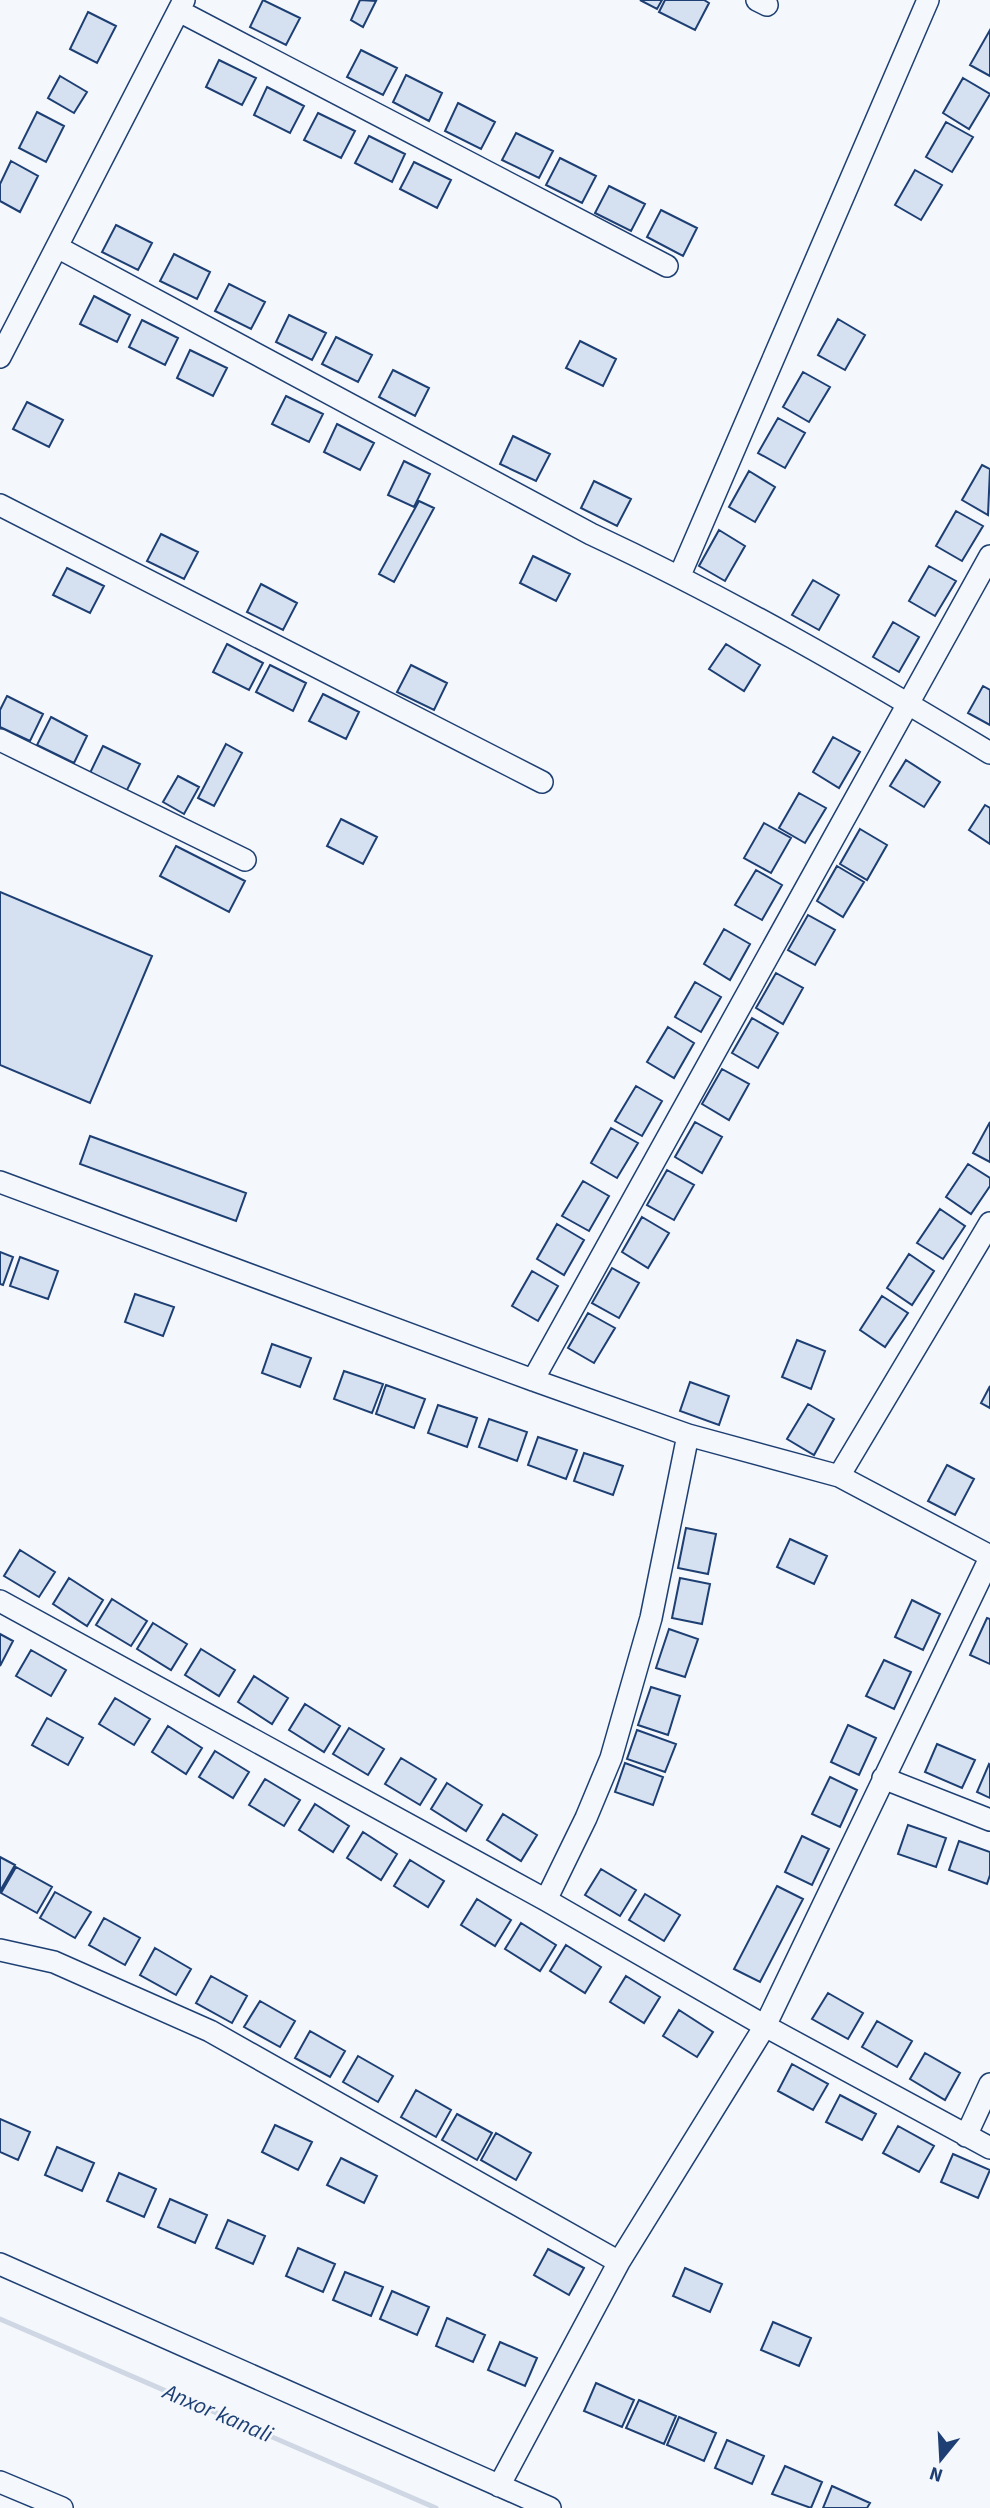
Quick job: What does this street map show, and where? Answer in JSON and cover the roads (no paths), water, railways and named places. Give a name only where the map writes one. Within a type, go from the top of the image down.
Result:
[{"type":"street","points":[[680,575],[928,0]]},
{"type":"street","points":[[0,358],[182,5],[667,266]]},
{"type":"street","points":[[57,247],[591,534],[680,575],[990,753]]},
{"type":"street","points":[[0,505],[542,782]]},
{"type":"street","points":[[533,1380],[990,556]]},
{"type":"street","points":[[0,740],[245,860]]},
{"type":"street","points":[[0,1182],[688,1435],[839,1476],[990,1557],[765,2025],[619,2262],[499,2486]]},
{"type":"street","points":[[839,1476],[990,1223]]},
{"type":"street","points":[[546,1900],[586,1818],[611,1758],[651,1618],[688,1435]]},
{"type":"street","points":[[0,1601],[546,1900],[765,2025],[990,2148]]},
{"type":"street","points":[[884,1778],[990,1821]]},
{"type":"street","points":[[0,1950],[54,1962],[210,2031],[619,2262]]},
{"type":"street","points":[[966,2136],[990,2084]]},
{"type":"street","points":[[0,2264],[550,2508]]},
{"type":"street","points":[[0,2482],[62,2508]]},
{"type":"waterway","name":"Anxor kanali","points":[[0,2319],[436,2508]]}]
